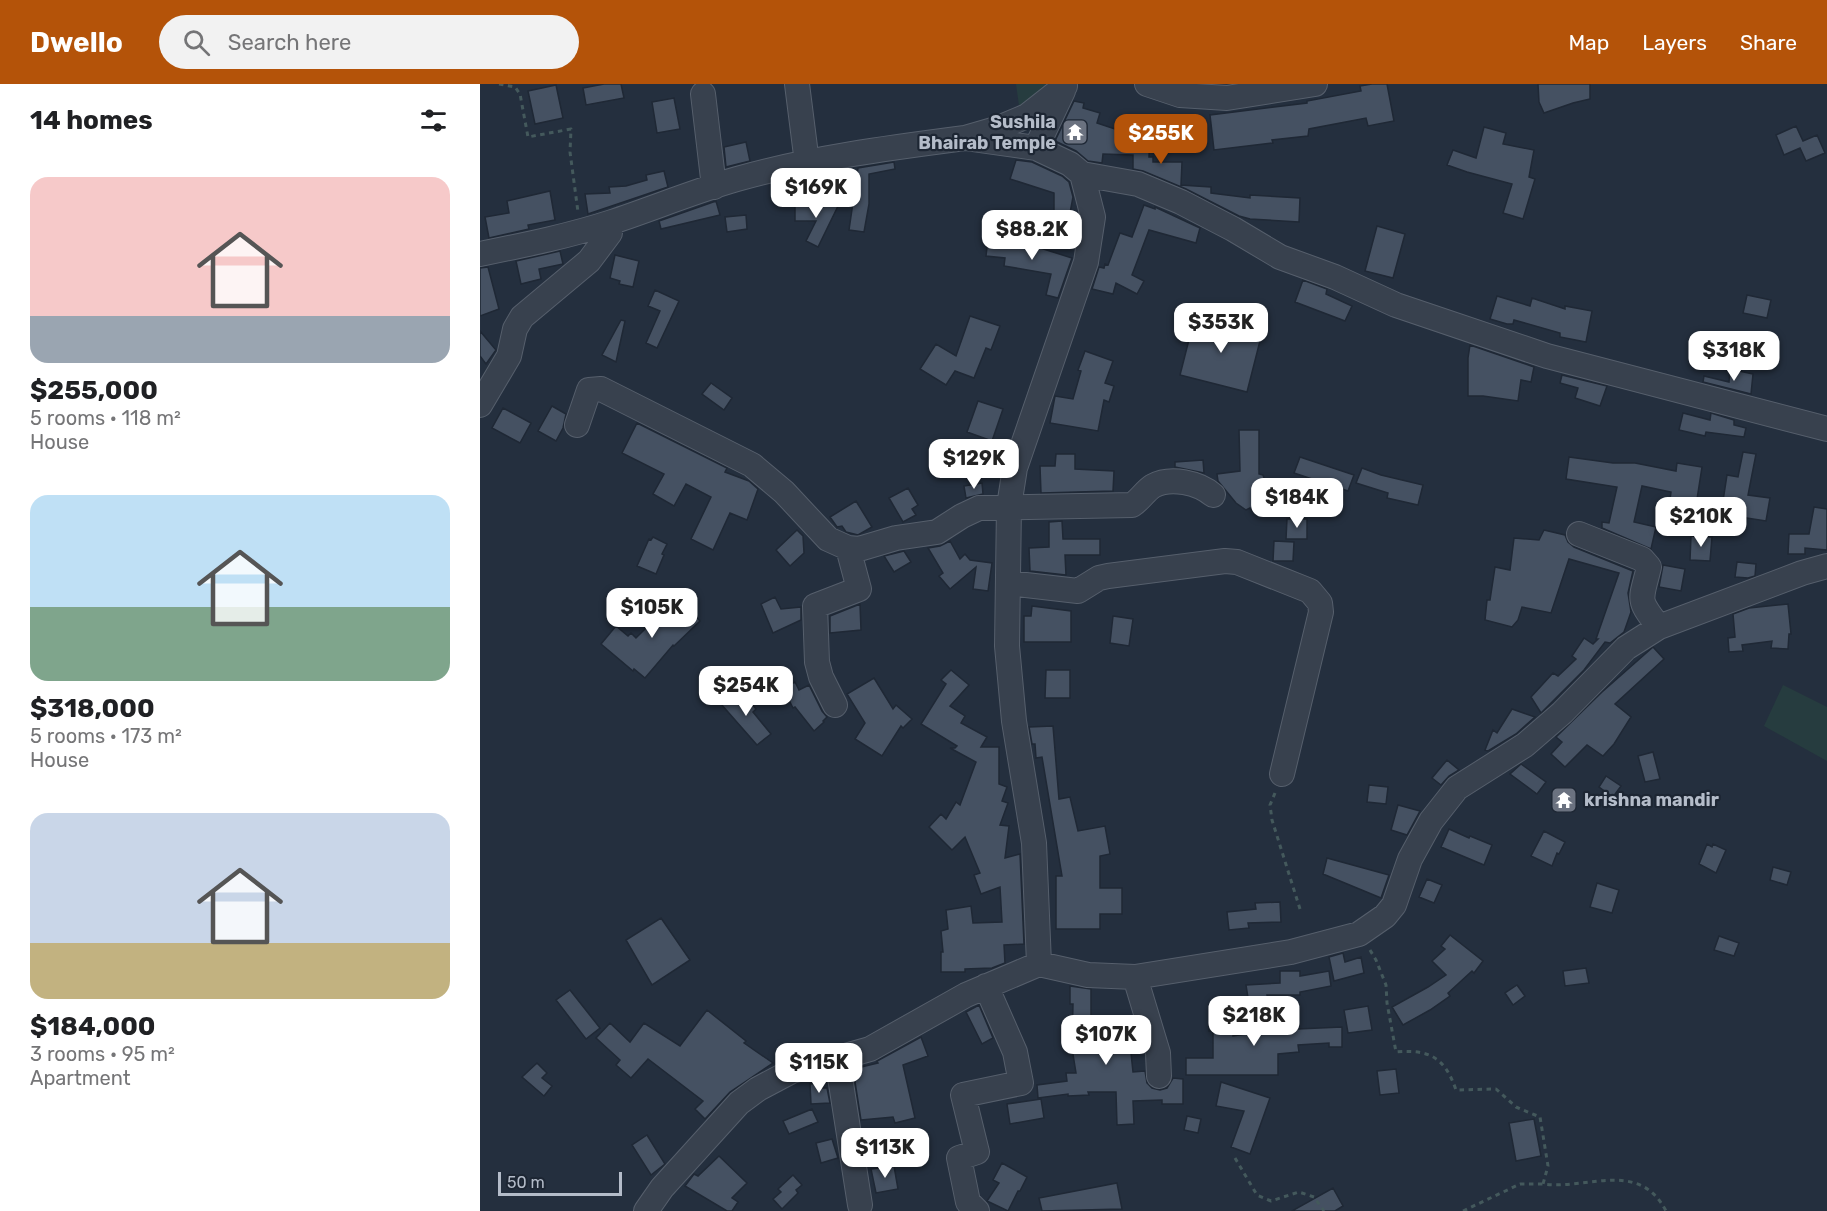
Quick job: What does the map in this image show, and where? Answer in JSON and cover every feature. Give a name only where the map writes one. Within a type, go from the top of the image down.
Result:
[{"type":"street","points":[[797,84],[807,163]]},
{"type":"street","points":[[1147,84],[1180,95],[1227,98],[1315,84]]},
{"type":"street","points":[[480,254],[610,223],[736,179],[899,146],[965,138],[996,129],[1027,116],[1065,85]]},
{"type":"street","points":[[1036,148],[1065,85]]},
{"type":"street","points":[[703,94],[714,187]]},
{"type":"street","points":[[965,138],[1036,148],[1070,164],[1082,174],[1138,184],[1233,229],[1280,257],[1335,277],[1396,305],[1547,356],[1827,429]]},
{"type":"street","points":[[1039,964],[1034,843],[1014,722],[1007,646],[1009,506],[1016,468],[1086,262],[1093,217],[1082,174]]},
{"type":"street","points":[[480,405],[509,356],[515,329],[522,317],[589,261],[610,233],[610,223]]},
{"type":"street","points":[[577,424],[589,390],[601,389],[752,465],[784,492],[828,539],[848,548],[860,549],[896,538],[937,532],[979,508],[1132,505],[1141,500],[1151,488],[1168,482],[1197,485],[1213,495]]},
{"type":"street","points":[[1579,534],[1642,559],[1648,567],[1641,600],[1659,627]]},
{"type":"street","points":[[835,705],[821,677],[817,662],[815,606],[859,589],[848,548]]},
{"type":"street","points":[[1008,584],[1077,591],[1099,578],[1108,576],[1225,561],[1237,562],[1310,591],[1320,603],[1321,612],[1282,774]]},
{"type":"street","points":[[646,1211],[662,1188],[740,1103],[758,1089],[792,1071],[870,1049],[933,1012],[986,986],[1039,964],[1088,975],[1135,977],[1291,952],[1359,934],[1385,916],[1394,905],[1410,859],[1431,821],[1457,788],[1525,745],[1562,713],[1626,648],[1659,627],[1802,573],[1827,566]]},
{"type":"street","points":[[1135,977],[1158,1053],[1159,1076]]},
{"type":"street","points":[[977,1211],[968,1202],[959,1158],[977,1152],[963,1095],[1021,1083],[1015,1052],[986,986]]},
{"type":"street","points":[[837,1058],[860,1205]]},
{"type":"path","points":[[499,84],[514,87],[520,94],[528,137],[571,129],[570,152],[580,231]]},
{"type":"path","points":[[1282,774],[1270,805],[1272,820],[1299,909]]},
{"type":"path","points":[[1359,934],[1376,960],[1386,985],[1396,1052],[1428,1054],[1443,1063],[1451,1076],[1455,1090],[1496,1089],[1516,1107],[1540,1117],[1548,1166],[1543,1184]]},
{"type":"path","points":[[1234,1158],[1257,1195],[1271,1201],[1299,1192],[1314,1197],[1324,1211]]},
{"type":"path","points":[[1462,1211],[1520,1184],[1627,1180],[1647,1188],[1661,1201],[1666,1211]]},
{"type":"green space","points":[[1016,84],[1045,84],[1051,91],[1020,113]]},
{"type":"green space","points":[[1783,685],[1827,707],[1827,761],[1764,726]]},
{"type":"building","points":[[621,84],[624,98],[586,105],[583,88]]},
{"type":"building","points":[[1387,84],[1394,121],[1368,126],[1366,118],[1309,129],[1308,136],[1214,150],[1210,115],[1307,103],[1307,101],[1361,91],[1360,86]]},
{"type":"building","points":[[1538,84],[1590,84],[1590,99],[1544,113],[1539,102]]},
{"type":"building","points":[[556,85],[563,118],[535,124],[528,91]]},
{"type":"building","points":[[674,98],[680,129],[657,133],[652,102]]},
{"type":"building","points":[[1074,101],[1084,103],[1083,108],[1100,113],[1097,123],[1115,129],[1150,130],[1149,157],[1153,157],[1153,162],[1182,162],[1181,185],[1211,187],[1211,193],[1250,198],[1250,195],[1300,198],[1299,222],[1250,219],[1239,216],[1186,189],[1133,169],[1133,155],[1103,154],[1102,163],[1088,161],[1076,151],[1055,141]]},
{"type":"building","points":[[1796,126],[1803,141],[1817,135],[1825,153],[1806,161],[1800,148],[1784,155],[1776,135]]},
{"type":"building","points":[[1484,127],[1506,133],[1503,144],[1534,150],[1529,177],[1535,179],[1523,219],[1503,213],[1512,184],[1447,165],[1453,150],[1476,158]]},
{"type":"building","points":[[746,142],[750,161],[726,167],[724,147]]},
{"type":"building","points":[[1016,160],[1032,162],[1062,176],[1069,182],[1073,197],[1070,213],[1077,213],[1078,218],[1076,236],[1020,237],[1024,222],[1054,230],[1054,193],[1010,179]]},
{"type":"building","points":[[894,162],[895,169],[869,174],[869,204],[864,232],[849,230],[858,168]]},
{"type":"building","points":[[852,169],[853,172],[812,178],[812,176]]},
{"type":"building","points":[[664,171],[668,187],[588,214],[585,194],[610,193],[609,187],[626,186],[647,180],[646,175]]},
{"type":"building","points":[[550,191],[555,220],[528,225],[529,229],[489,238],[485,217],[509,213],[507,201]]},
{"type":"building","points":[[716,201],[720,215],[661,229],[659,221]]},
{"type":"building","points":[[795,204],[839,204],[818,247],[806,241],[816,221],[795,221]]},
{"type":"building","points":[[1144,205],[1155,209],[1155,207],[1200,228],[1196,243],[1149,230],[1132,275],[1144,281],[1137,294],[1116,283],[1113,294],[1092,289],[1099,267],[1104,268],[1105,264],[1108,265],[1120,233],[1132,237]]},
{"type":"building","points":[[746,215],[747,229],[727,232],[725,217]]},
{"type":"building","points":[[1377,226],[1405,234],[1393,278],[1365,271]]},
{"type":"building","points":[[988,239],[1021,242],[1072,258],[1058,298],[1046,295],[1051,274],[1004,266],[1005,258],[986,256]]},
{"type":"building","points":[[560,251],[563,264],[539,269],[541,279],[521,284],[516,261]]},
{"type":"building","points":[[615,255],[639,261],[633,287],[619,284],[620,281],[610,278]]},
{"type":"building","points":[[488,267],[499,309],[480,316],[480,268]]},
{"type":"building","points":[[1303,280],[1327,289],[1326,294],[1352,306],[1345,321],[1295,302]]},
{"type":"building","points":[[655,290],[679,301],[657,348],[646,343],[660,311],[648,306]]},
{"type":"building","points":[[1747,295],[1771,300],[1767,318],[1743,313]]},
{"type":"building","points":[[1497,296],[1530,306],[1532,298],[1565,309],[1565,306],[1592,311],[1586,342],[1560,337],[1560,333],[1514,320],[1513,324],[1507,324],[1490,319]]},
{"type":"building","points":[[970,316],[1000,326],[991,350],[986,348],[974,378],[955,371],[946,385],[920,369],[936,344],[956,356]]},
{"type":"building","points":[[1195,316],[1262,333],[1247,392],[1180,375]]},
{"type":"building","points":[[621,320],[625,321],[616,362],[602,355]]},
{"type":"building","points":[[480,331],[496,350],[486,364],[480,356]]},
{"type":"building","points":[[1728,343],[1746,347],[1743,360],[1725,355]]},
{"type":"building","points":[[1470,345],[1534,367],[1531,382],[1521,380],[1518,401],[1468,396]]},
{"type":"building","points":[[1085,351],[1113,361],[1105,383],[1114,386],[1109,402],[1104,400],[1098,431],[1050,423],[1055,396],[1073,399],[1081,371],[1078,370]]},
{"type":"building","points":[[1730,369],[1753,374],[1751,394],[1703,382],[1704,376],[1729,382]]},
{"type":"building","points":[[1562,375],[1607,386],[1600,406],[1575,398],[1578,388],[1560,383]]},
{"type":"building","points":[[711,383],[732,398],[724,410],[702,394]]},
{"type":"building","points":[[978,401],[1003,409],[992,441],[967,432]]},
{"type":"building","points":[[552,406],[566,414],[563,428],[556,441],[538,431]]},
{"type":"building","points":[[503,408],[531,423],[520,443],[492,428]]},
{"type":"building","points":[[1683,413],[1710,420],[1711,413],[1734,420],[1734,425],[1746,428],[1744,437],[1706,432],[1705,436],[1679,430]]},
{"type":"building","points":[[637,423],[727,468],[725,472],[749,481],[758,489],[747,520],[730,513],[713,550],[691,539],[711,497],[686,484],[674,506],[653,494],[664,474],[622,453]]},
{"type":"building","points":[[1239,430],[1259,430],[1259,474],[1263,475],[1274,508],[1262,513],[1259,507],[1252,511],[1250,508],[1246,510],[1236,503],[1218,481],[1217,474],[1240,471]]},
{"type":"building","points":[[1743,452],[1756,454],[1748,495],[1770,498],[1766,521],[1721,514],[1727,475],[1738,477]]},
{"type":"building","points":[[1056,454],[1075,454],[1075,469],[1114,471],[1113,491],[1041,493],[1040,466],[1055,466]]},
{"type":"building","points":[[1300,457],[1354,475],[1348,491],[1294,473]]},
{"type":"building","points":[[1569,457],[1613,463],[1635,463],[1676,471],[1677,463],[1702,467],[1695,512],[1669,507],[1671,492],[1642,486],[1634,522],[1656,527],[1651,549],[1602,528],[1602,522],[1609,523],[1617,487],[1566,479]]},
{"type":"building","points":[[1203,460],[1204,473],[1175,467],[1175,462]]},
{"type":"building","points":[[1362,468],[1423,485],[1418,505],[1387,498],[1388,493],[1356,483]]},
{"type":"building","points":[[982,483],[983,494],[966,498],[964,486]]},
{"type":"building","points":[[908,488],[918,505],[912,509],[916,515],[903,522],[889,498]]},
{"type":"building","points":[[856,501],[872,527],[858,535],[846,532],[842,526],[837,527],[830,517]]},
{"type":"building","points":[[1814,507],[1827,509],[1827,550],[1805,548],[1805,554],[1788,554],[1789,534],[1809,534]]},
{"type":"building","points":[[1287,519],[1307,519],[1307,539],[1286,539]]},
{"type":"building","points":[[1062,521],[1063,539],[1100,539],[1100,555],[1065,555],[1066,575],[1030,571],[1029,548],[1049,547],[1049,522]]},
{"type":"building","points":[[797,530],[803,536],[804,553],[790,566],[776,550]]},
{"type":"building","points":[[1544,530],[1565,535],[1574,547],[1633,571],[1628,593],[1631,612],[1624,632],[1610,643],[1605,642],[1584,670],[1541,713],[1531,697],[1553,673],[1558,676],[1576,659],[1572,656],[1584,638],[1593,644],[1598,639],[1596,639],[1619,573],[1569,559],[1551,613],[1522,607],[1518,620],[1512,627],[1485,620],[1495,567],[1510,570],[1514,538],[1539,540]]},
{"type":"building","points":[[1691,536],[1712,537],[1710,561],[1690,560]]},
{"type":"building","points":[[653,537],[667,544],[656,574],[637,566],[649,539]]},
{"type":"building","points":[[950,541],[960,559],[965,554],[970,560],[992,563],[988,591],[973,589],[976,567],[950,589],[939,576],[943,573],[928,548]]},
{"type":"building","points":[[1274,541],[1294,542],[1293,561],[1273,561]]},
{"type":"building","points":[[904,551],[911,562],[894,572],[884,556]]},
{"type":"building","points":[[1737,562],[1756,564],[1755,576],[1735,577]]},
{"type":"building","points":[[1663,565],[1685,569],[1681,591],[1659,587]]},
{"type":"building","points":[[775,597],[781,609],[801,607],[801,620],[773,633],[761,604]]},
{"type":"building","points":[[675,599],[700,621],[673,645],[645,678],[601,644],[616,626],[628,636],[631,633],[636,638]]},
{"type":"building","points":[[860,604],[861,630],[830,633],[830,616]]},
{"type":"building","points":[[1788,604],[1791,634],[1789,634],[1788,649],[1771,648],[1772,641],[1742,645],[1743,651],[1729,652],[1728,638],[1735,637],[1733,614],[1749,608]]},
{"type":"building","points":[[1032,606],[1071,611],[1071,642],[1024,642],[1024,616],[1031,616]]},
{"type":"building","points":[[1113,616],[1133,619],[1129,646],[1110,643]]},
{"type":"building","points":[[1653,647],[1664,659],[1615,704],[1631,717],[1614,744],[1603,756],[1587,745],[1565,767],[1551,754],[1562,742],[1556,737]]},
{"type":"building","points":[[951,670],[969,685],[950,706],[965,716],[961,723],[987,737],[981,747],[999,747],[999,784],[1007,787],[1002,801],[1008,803],[1000,825],[1009,826],[1005,858],[1020,854],[1024,944],[1004,945],[1005,963],[992,968],[965,969],[965,972],[941,972],[941,952],[943,952],[941,931],[948,929],[946,910],[971,906],[973,923],[1002,922],[1000,887],[981,894],[974,875],[980,873],[965,837],[952,850],[929,827],[941,814],[946,819],[956,802],[960,805],[976,762],[950,748],[957,746],[921,724],[946,684],[941,680]]},
{"type":"building","points":[[1046,670],[1070,670],[1070,698],[1045,698]]},
{"type":"building","points":[[874,678],[893,709],[896,705],[912,719],[903,728],[901,726],[882,756],[855,739],[865,723],[847,694]]},
{"type":"building","points":[[795,682],[799,690],[809,685],[827,717],[814,731],[795,707],[793,708],[783,688]]},
{"type":"building","points":[[739,689],[756,709],[753,712],[771,734],[757,745],[721,704]]},
{"type":"building","points":[[1512,709],[1535,717],[1516,734],[1488,751],[1485,750],[1493,730],[1497,733]]},
{"type":"building","points":[[1053,726],[1059,799],[1070,797],[1078,831],[1105,826],[1110,854],[1100,856],[1100,888],[1122,888],[1122,914],[1100,914],[1100,929],[1056,929],[1056,876],[1062,876],[1042,757],[1036,758],[1035,744],[1032,744],[1029,727]]},
{"type":"building","points":[[1653,752],[1660,779],[1645,782],[1638,756]]},
{"type":"building","points":[[1447,760],[1459,770],[1441,785],[1432,778]]},
{"type":"building","points":[[1521,764],[1546,782],[1537,794],[1510,774]]},
{"type":"building","points":[[1606,776],[1621,786],[1613,797],[1599,787]]},
{"type":"building","points":[[1369,785],[1388,787],[1386,804],[1367,802]]},
{"type":"building","points":[[1398,805],[1420,811],[1407,835],[1391,830]]},
{"type":"building","points":[[1449,829],[1492,845],[1484,865],[1441,847]]},
{"type":"building","points":[[1544,831],[1565,842],[1552,866],[1531,856]]},
{"type":"building","points":[[1707,844],[1712,847],[1713,844],[1726,850],[1716,873],[1699,864]]},
{"type":"building","points":[[1327,858],[1389,875],[1381,898],[1323,874]]},
{"type":"building","points":[[1773,867],[1791,872],[1787,885],[1770,880]]},
{"type":"building","points":[[1427,879],[1442,885],[1434,903],[1419,897]]},
{"type":"building","points":[[1597,883],[1619,890],[1612,913],[1590,907]]},
{"type":"building","points":[[1280,902],[1281,922],[1248,923],[1249,928],[1229,930],[1227,912],[1256,909],[1255,903]]},
{"type":"building","points":[[661,918],[690,960],[652,985],[626,940]]},
{"type":"building","points":[[1450,935],[1483,961],[1474,973],[1472,971],[1448,993],[1450,996],[1403,1025],[1392,1007],[1446,975],[1432,961],[1445,949],[1441,946]]},
{"type":"building","points":[[1719,936],[1739,943],[1734,956],[1714,950]]},
{"type":"building","points":[[1343,953],[1345,962],[1361,957],[1364,973],[1334,981],[1329,957]]},
{"type":"building","points":[[1586,968],[1589,983],[1565,986],[1563,971]]},
{"type":"building","points":[[1280,971],[1300,971],[1300,976],[1329,971],[1331,986],[1300,992],[1300,995],[1267,995],[1268,1003],[1249,1004],[1246,985],[1280,983]]},
{"type":"building","points":[[1517,985],[1525,996],[1513,1005],[1505,993]]},
{"type":"building","points":[[1070,986],[1091,989],[1091,1018],[1098,1018],[1098,1038],[1129,1034],[1133,1072],[1145,1071],[1147,1083],[1152,1088],[1160,1090],[1167,1088],[1173,1078],[1183,1079],[1183,1104],[1162,1104],[1162,1100],[1133,1101],[1134,1124],[1117,1125],[1116,1092],[1088,1092],[1089,1095],[1068,1096],[1068,1094],[1038,1098],[1037,1085],[1067,1081],[1066,1073],[1076,1073],[1072,1048],[1073,1004],[1070,1004]]},
{"type":"building","points":[[570,990],[600,1028],[586,1039],[556,1000]]},
{"type":"building","points":[[979,1005],[993,1038],[982,1044],[966,1012]]},
{"type":"building","points":[[1209,1006],[1233,1006],[1233,1036],[1275,1030],[1342,1027],[1342,1047],[1329,1047],[1329,1043],[1298,1045],[1299,1052],[1278,1054],[1278,1075],[1186,1075],[1186,1058],[1213,1058],[1213,1031],[1209,1031]]},
{"type":"building","points":[[1368,1006],[1372,1030],[1348,1033],[1344,1010]]},
{"type":"building","points":[[707,1010],[746,1041],[744,1043],[773,1063],[730,1092],[705,1119],[695,1109],[703,1101],[648,1059],[631,1078],[616,1065],[620,1060],[596,1038],[610,1023],[630,1042],[644,1023],[680,1046]]},
{"type":"building","points":[[921,1037],[928,1056],[903,1065],[915,1118],[895,1123],[893,1117],[861,1120],[853,1069],[878,1063],[877,1061]]},
{"type":"building","points":[[537,1063],[547,1073],[542,1078],[552,1086],[544,1096],[522,1077]]},
{"type":"building","points":[[1396,1069],[1399,1093],[1380,1095],[1377,1071]]},
{"type":"building","points":[[1221,1082],[1270,1098],[1250,1154],[1231,1147],[1244,1111],[1216,1106]]},
{"type":"building","points":[[822,1083],[823,1088],[827,1088],[830,1103],[811,1104],[810,1084]]},
{"type":"building","points":[[1041,1099],[1044,1118],[1010,1124],[1007,1104]]},
{"type":"building","points":[[812,1109],[818,1122],[789,1134],[783,1121]]},
{"type":"building","points":[[1187,1116],[1201,1119],[1198,1133],[1184,1130]]},
{"type":"building","points":[[1534,1119],[1541,1156],[1516,1161],[1509,1123]]},
{"type":"building","points":[[647,1135],[665,1164],[651,1175],[632,1145]]},
{"type":"building","points":[[832,1139],[838,1158],[821,1163],[816,1143]]},
{"type":"building","points":[[719,1156],[747,1183],[732,1198],[738,1202],[732,1211],[727,1211],[685,1186],[694,1174],[698,1176]]},
{"type":"building","points":[[1002,1163],[1027,1177],[1008,1211],[987,1201],[999,1183],[993,1180]]},
{"type":"building","points":[[894,1166],[898,1189],[876,1193],[871,1169]]},
{"type":"building","points":[[793,1175],[802,1185],[796,1190],[798,1193],[782,1209],[773,1199],[781,1192],[778,1189]]},
{"type":"building","points":[[1117,1183],[1122,1209],[1042,1211],[1039,1198]]},
{"type":"building","points":[[1333,1188],[1343,1206],[1335,1211],[1292,1211]]},
{"type":"place","name":"Sushila Bhairab Temple","points":[[1075,132]]},
{"type":"place","name":"krishna mandir","points":[[1564,800]]}]
